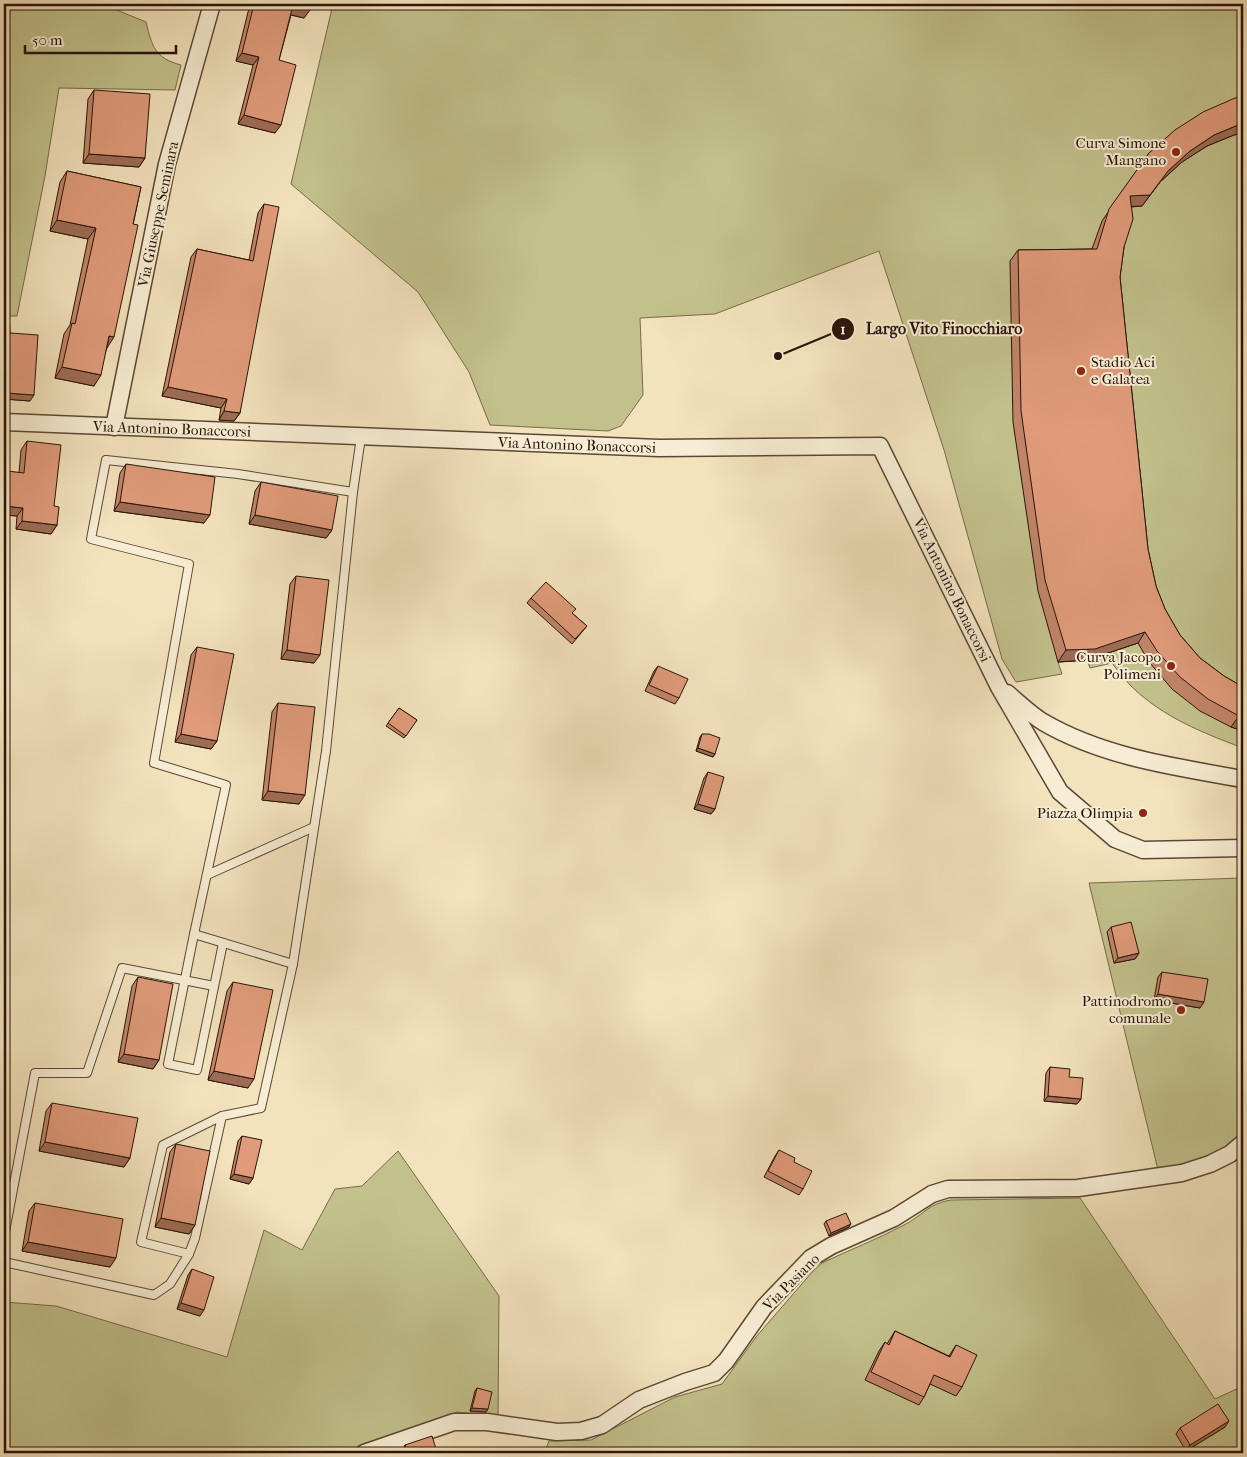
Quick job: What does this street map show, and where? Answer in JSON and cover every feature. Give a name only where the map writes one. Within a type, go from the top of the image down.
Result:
[{"type":"street","name":"Via Giuseppe Seminara","points":[[114,427],[167,164],[212,4]]},
{"type":"street","name":"Via Antonino Bonaccorsi","points":[[4,422],[659,448],[880,446],[1000,687]]},
{"type":"street","points":[[1000,687],[1042,721],[1078,739],[1133,758],[1243,779]]},
{"type":"street","points":[[1000,687],[1060,792],[1115,839],[1143,850],[1243,848]]},
{"type":"street","name":"Via Pasiano","points":[[364,1453],[454,1422],[487,1422],[557,1432],[581,1431],[602,1425],[639,1400],[714,1373],[726,1361],[764,1307],[811,1258],[831,1246],[894,1218],[932,1194],[948,1189],[1078,1188],[1182,1173],[1210,1164],[1230,1154],[1243,1143]]},
{"type":"lane","points":[[189,1254],[141,1242],[162,1145],[222,1116],[261,1108],[293,964],[326,751],[360,437]]},
{"type":"lane","points":[[223,943],[197,1070],[168,1064],[226,785],[154,763],[189,564],[91,539],[106,460],[238,474],[353,492]]},
{"type":"lane","points":[[207,875],[314,827]]},
{"type":"lane","points":[[194,934],[293,964]]},
{"type":"lane","points":[[4,1237],[35,1073],[87,1073],[122,968],[214,986]]},
{"type":"lane","points":[[4,1262],[154,1295],[170,1284],[189,1254],[195,1238],[222,1116]]},
{"type":"shaded area","points":[[4,4],[102,4],[146,22],[150,38],[160,55],[181,65],[175,90],[59,88],[45,176],[17,316],[4,316]]},
{"type":"shaded area","points":[[333,4],[1243,4],[1243,748],[1198,730],[1170,716],[1144,698],[1112,663],[1090,668],[1087,660],[1058,662],[1062,674],[1016,682],[1002,659],[944,450],[879,251],[715,314],[640,318],[643,395],[621,426],[608,431],[490,425],[469,372],[418,292],[291,184]]},
{"type":"shaded area","name":"Pattinodromo comunale","points":[[1243,878],[1243,1137],[1206,1160],[1158,1170],[1089,883]]},
{"type":"shaded area","points":[[398,1151],[499,1296],[498,1417],[457,1412],[351,1453],[4,1453],[4,1302],[56,1306],[227,1357],[264,1230],[302,1250],[335,1189],[362,1186]]},
{"type":"shaded area","points":[[1080,1198],[1215,1399],[1243,1386],[1243,1453],[544,1453],[549,1441],[591,1440],[675,1397],[722,1384],[756,1337],[822,1263],[894,1230],[937,1204],[951,1200]]},
{"type":"building","points":[[254,4],[311,4],[310,10],[293,5],[279,60],[296,65],[281,125],[244,115],[259,57],[242,53]]},
{"type":"building","points":[[94,90],[150,94],[145,158],[89,154]]},
{"type":"building","points":[[1243,97],[1243,123],[1214,135],[1190,151],[1168,171],[1150,195],[1130,196],[1133,219],[1124,247],[1120,277],[1148,549],[1156,586],[1165,609],[1180,635],[1200,658],[1224,676],[1243,687],[1243,718],[1208,699],[1180,677],[1157,651],[1145,632],[1095,649],[1066,650],[1045,580],[1021,411],[1018,250],[1097,249],[1109,209],[1149,153],[1175,130],[1203,112],[1235,98]]},
{"type":"building","points":[[67,171],[141,187],[133,224],[138,225],[114,337],[109,336],[101,375],[62,367],[72,323],[75,324],[96,228],[57,220]]},
{"type":"building","points":[[264,204],[279,207],[240,413],[224,411],[227,399],[168,387],[197,249],[253,261]]},
{"type":"building","points":[[4,313],[9,313],[10,333],[38,335],[34,395],[7,393],[7,389],[4,388]]},
{"type":"building","points":[[27,441],[61,445],[54,506],[59,507],[57,525],[22,521],[23,508],[4,506],[4,476],[7,476],[7,471],[24,473]]},
{"type":"building","points":[[126,464],[215,477],[210,515],[120,502]]},
{"type":"building","points":[[261,482],[338,496],[332,530],[255,515]]},
{"type":"building","points":[[296,576],[329,580],[320,655],[287,650]]},
{"type":"building","points":[[546,582],[576,609],[572,613],[587,626],[575,639],[531,598]]},
{"type":"building","points":[[197,647],[234,654],[217,741],[181,734]]},
{"type":"building","points":[[658,666],[688,679],[679,698],[649,685]]},
{"type":"building","points":[[278,703],[315,707],[305,795],[268,791]]},
{"type":"building","points":[[399,708],[417,720],[406,736],[388,723]]},
{"type":"building","points":[[702,734],[709,734],[720,738],[715,754],[698,748]]},
{"type":"building","points":[[708,772],[724,777],[715,809],[698,804]]},
{"type":"building","points":[[1131,922],[1139,953],[1118,958],[1111,927]]},
{"type":"building","points":[[1162,972],[1208,979],[1204,1002],[1158,994]]},
{"type":"building","points":[[138,977],[173,984],[159,1060],[124,1054]]},
{"type":"building","points":[[233,982],[273,990],[254,1079],[214,1071]]},
{"type":"building","points":[[1050,1067],[1070,1069],[1069,1077],[1083,1078],[1081,1099],[1048,1096]]},
{"type":"building","points":[[52,1103],[138,1118],[130,1158],[45,1142]]},
{"type":"building","points":[[242,1136],[262,1140],[253,1178],[234,1174]]},
{"type":"building","points":[[176,1144],[210,1151],[195,1225],[161,1218]]},
{"type":"building","points":[[779,1150],[795,1158],[794,1162],[812,1171],[803,1189],[768,1171]]},
{"type":"building","points":[[35,1203],[123,1219],[116,1258],[28,1242]]},
{"type":"building","points":[[846,1213],[851,1224],[831,1233],[826,1221]]},
{"type":"building","points":[[192,1269],[214,1277],[204,1310],[181,1303]]},
{"type":"building","points":[[895,1331],[950,1357],[956,1345],[977,1355],[962,1387],[934,1375],[924,1397],[871,1372],[885,1342],[889,1345]]},
{"type":"building","points":[[477,1388],[492,1392],[488,1409],[472,1408]]},
{"type":"building","points":[[1218,1404],[1229,1421],[1190,1445],[1180,1428]]},
{"type":"building","points":[[432,1436],[437,1452],[408,1453],[405,1445]]},
{"type":"place","name":"Curva Simone Mangano","points":[[1176,152]]},
{"type":"place","name":"Largo Vito Finocchiaro","points":[[778,356]]},
{"type":"place","name":"Stadio Aci e Galatea","points":[[1081,371]]},
{"type":"place","name":"Curva Jacopo Polimeni","points":[[1171,666]]},
{"type":"place","name":"Piazza Olimpia","points":[[1143,813]]},
{"type":"place","name":"Pattinodromo comunale","points":[[1181,1010]]}]
